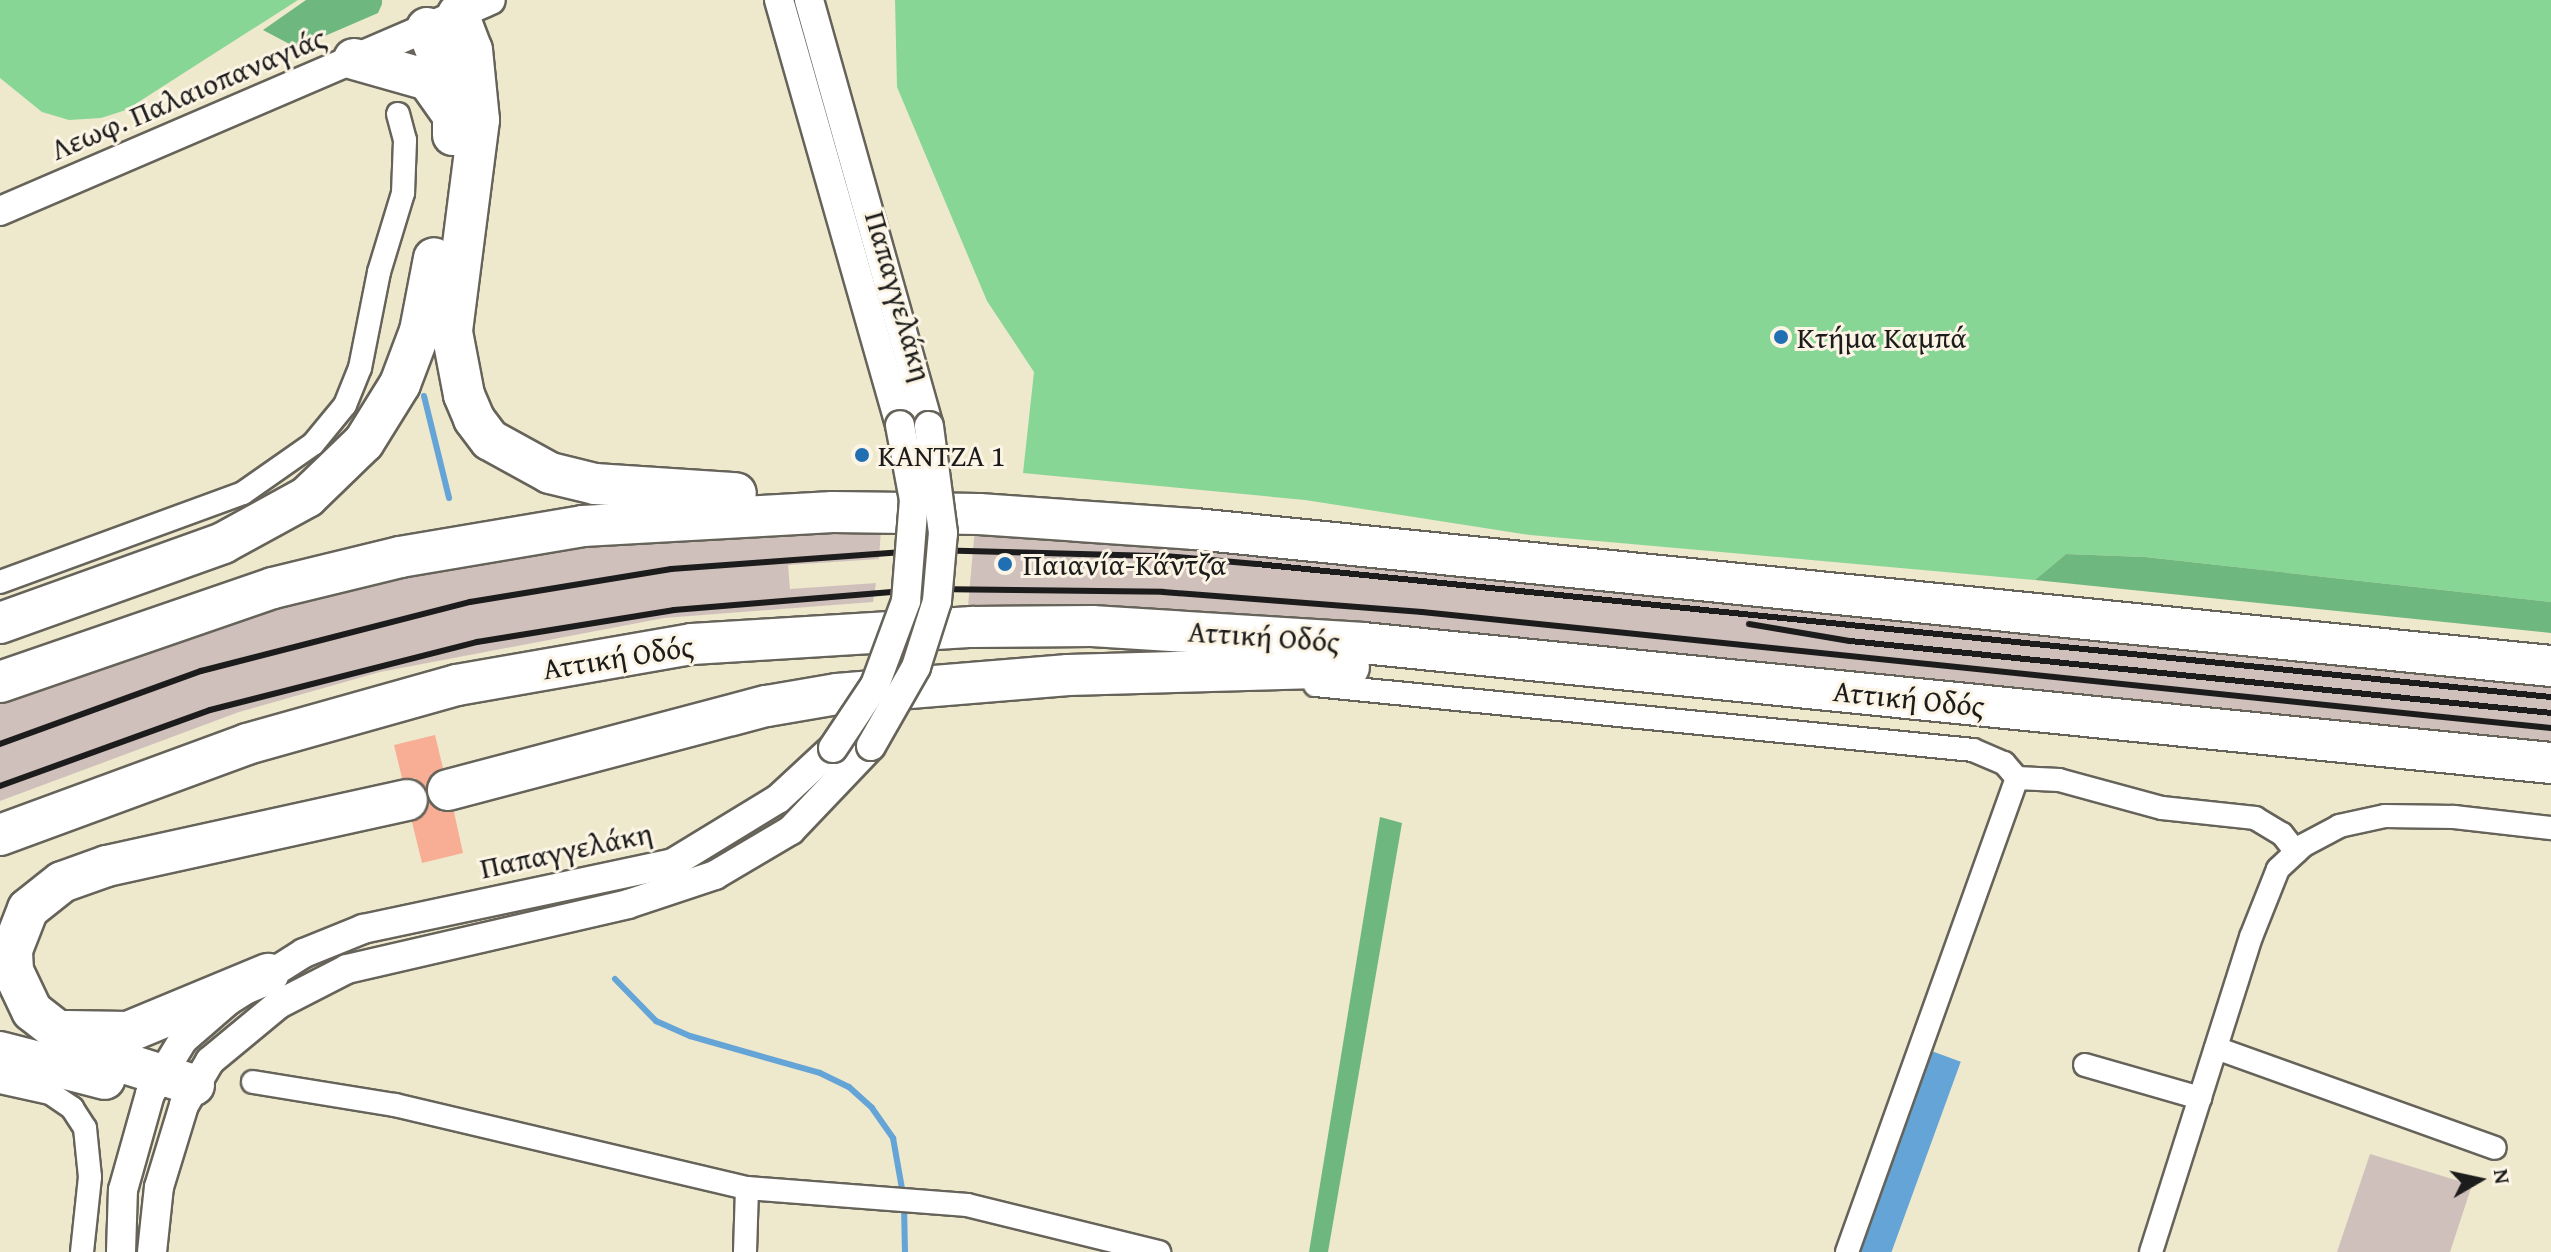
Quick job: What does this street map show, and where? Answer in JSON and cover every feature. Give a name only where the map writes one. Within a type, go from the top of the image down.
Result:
[{"type":"highway","points":[[0,623],[267,523],[307,497],[355,452],[400,384],[420,331],[454,120],[447,75],[458,14]]},
{"type":"highway","points":[[458,14],[472,50],[479,120],[452,332],[464,395],[490,440],[550,473],[595,484],[807,496],[979,514],[1195,529],[2551,666]]},
{"type":"highway","points":[[354,59],[428,80],[447,100],[454,120]]},
{"type":"highway","points":[[0,682],[273,588],[496,539],[705,517],[979,514]]},
{"type":"highway","name":"Αττική Οδός","points":[[0,835],[143,780],[350,713],[561,664],[692,644],[957,628],[1092,626],[1557,660],[2551,763]]},
{"type":"highway","points":[[448,790],[767,706],[837,694],[1244,667],[1427,671],[1557,660]]},
{"type":"highway","points":[[172,1090],[82,1050],[48,1025],[20,992],[12,950],[28,909],[43,893],[107,866],[407,800]]},
{"type":"highway","points":[[48,1025],[83,1035],[128,1032],[268,974]]},
{"type":"highway","points":[[0,1052],[172,1090]]},
{"type":"street","points":[[769,0],[787,30]]},
{"type":"street","name":"Παπαγγελάκη","points":[[152,1252],[172,1090],[183,1040],[268,974],[363,929],[673,863],[778,799],[833,748],[875,685],[906,601],[914,500],[900,425],[779,0]]},
{"type":"street","name":"Παπαγγελάκη","points":[[121,1252],[123,1190],[172,1090],[241,1031],[279,1004],[347,969],[628,904],[715,875],[791,830],[871,746],[916,667],[937,601],[943,533],[929,426],[809,0]]},
{"type":"street","name":"Λεωφ. Παλαιοπαναγιάς","points":[[0,211],[458,14]]},
{"type":"street","points":[[0,582],[243,493],[313,444],[345,405],[360,368],[403,193],[405,140],[398,114]]},
{"type":"street","points":[[1235,686],[1322,685],[1973,750],[2004,763],[2017,778],[2059,780],[2162,808],[2255,818],[2282,834],[2296,852]]},
{"type":"street","points":[[1847,1252],[2017,778]]},
{"type":"street","points":[[2151,1252],[2216,1048],[2278,869],[2296,852],[2339,826],[2385,816],[2454,817],[2551,828]]},
{"type":"street","points":[[2216,1048],[2495,1148]]},
{"type":"street","points":[[2085,1065],[2200,1098]]},
{"type":"street","points":[[0,1082],[50,1093],[72,1108],[85,1128],[90,1177],[82,1252]]},
{"type":"street","points":[[253,1082],[395,1105],[747,1188],[935,1200],[1008,1211],[1159,1252]]},
{"type":"street","points":[[745,1252],[747,1188]]},
{"type":"shaded area","points":[[975,528],[2551,687],[2551,744],[1411,628],[1194,612],[968,606]]},
{"type":"shaded area","points":[[881,529],[879,559],[788,565],[790,589],[876,583],[873,602],[664,618],[380,672],[239,712],[0,801],[0,701],[202,628],[359,583],[560,550],[676,536]]},
{"type":"shaded area","points":[[2370,1154],[2472,1185],[2450,1252],[2337,1252]]},
{"type":"green space","points":[[0,0],[298,0],[126,110],[101,118],[69,120],[42,112],[0,78]]},
{"type":"green space","points":[[306,0],[382,0],[382,4],[378,13],[297,48],[263,30]]},
{"type":"green space","name":"Kτήμα Καμπά","points":[[895,0],[2551,0],[2551,602],[2145,557],[2066,554],[2035,580],[1530,535],[1305,500],[1023,473],[1034,372],[987,301],[897,87]]},
{"type":"green space","points":[[2066,554],[2145,557],[2551,602],[2551,633],[2035,580]]},
{"type":"green space","points":[[1380,817],[1402,823],[1328,1252],[1309,1252]]},
{"type":"water","points":[[1926,1049],[1961,1062],[1891,1252],[1852,1251]]},
{"type":"building","points":[[435,735],[443,768],[431,774],[426,788],[415,778],[402,778],[394,745]]},
{"type":"building","points":[[429,802],[441,812],[454,812],[463,853],[422,863],[412,822],[423,816]]},
{"type":"waterway","points":[[424,396],[449,498]]},
{"type":"waterway","points":[[615,979],[656,1021],[690,1036],[820,1073],[849,1087],[872,1108],[893,1138],[903,1194]]},
{"type":"waterway","points":[[904,1205],[905,1252]]},
{"type":"railway","points":[[0,744],[201,671],[470,602],[671,569],[930,550],[1165,556],[1257,564],[2551,697]]},
{"type":"railway","points":[[0,786],[210,710],[477,642],[674,610],[931,589],[1163,592],[1422,612],[2551,728]]},
{"type":"railway","points":[[1749,624],[1850,641],[2551,713]]},
{"type":"place","name":"Kτήμα Καμπά","points":[[1781,337]]},
{"type":"place","name":"ΚΑΝΤΖΑ 1","points":[[862,455]]},
{"type":"place","name":"Παιανία-Κάντζα","points":[[1005,564]]}]
